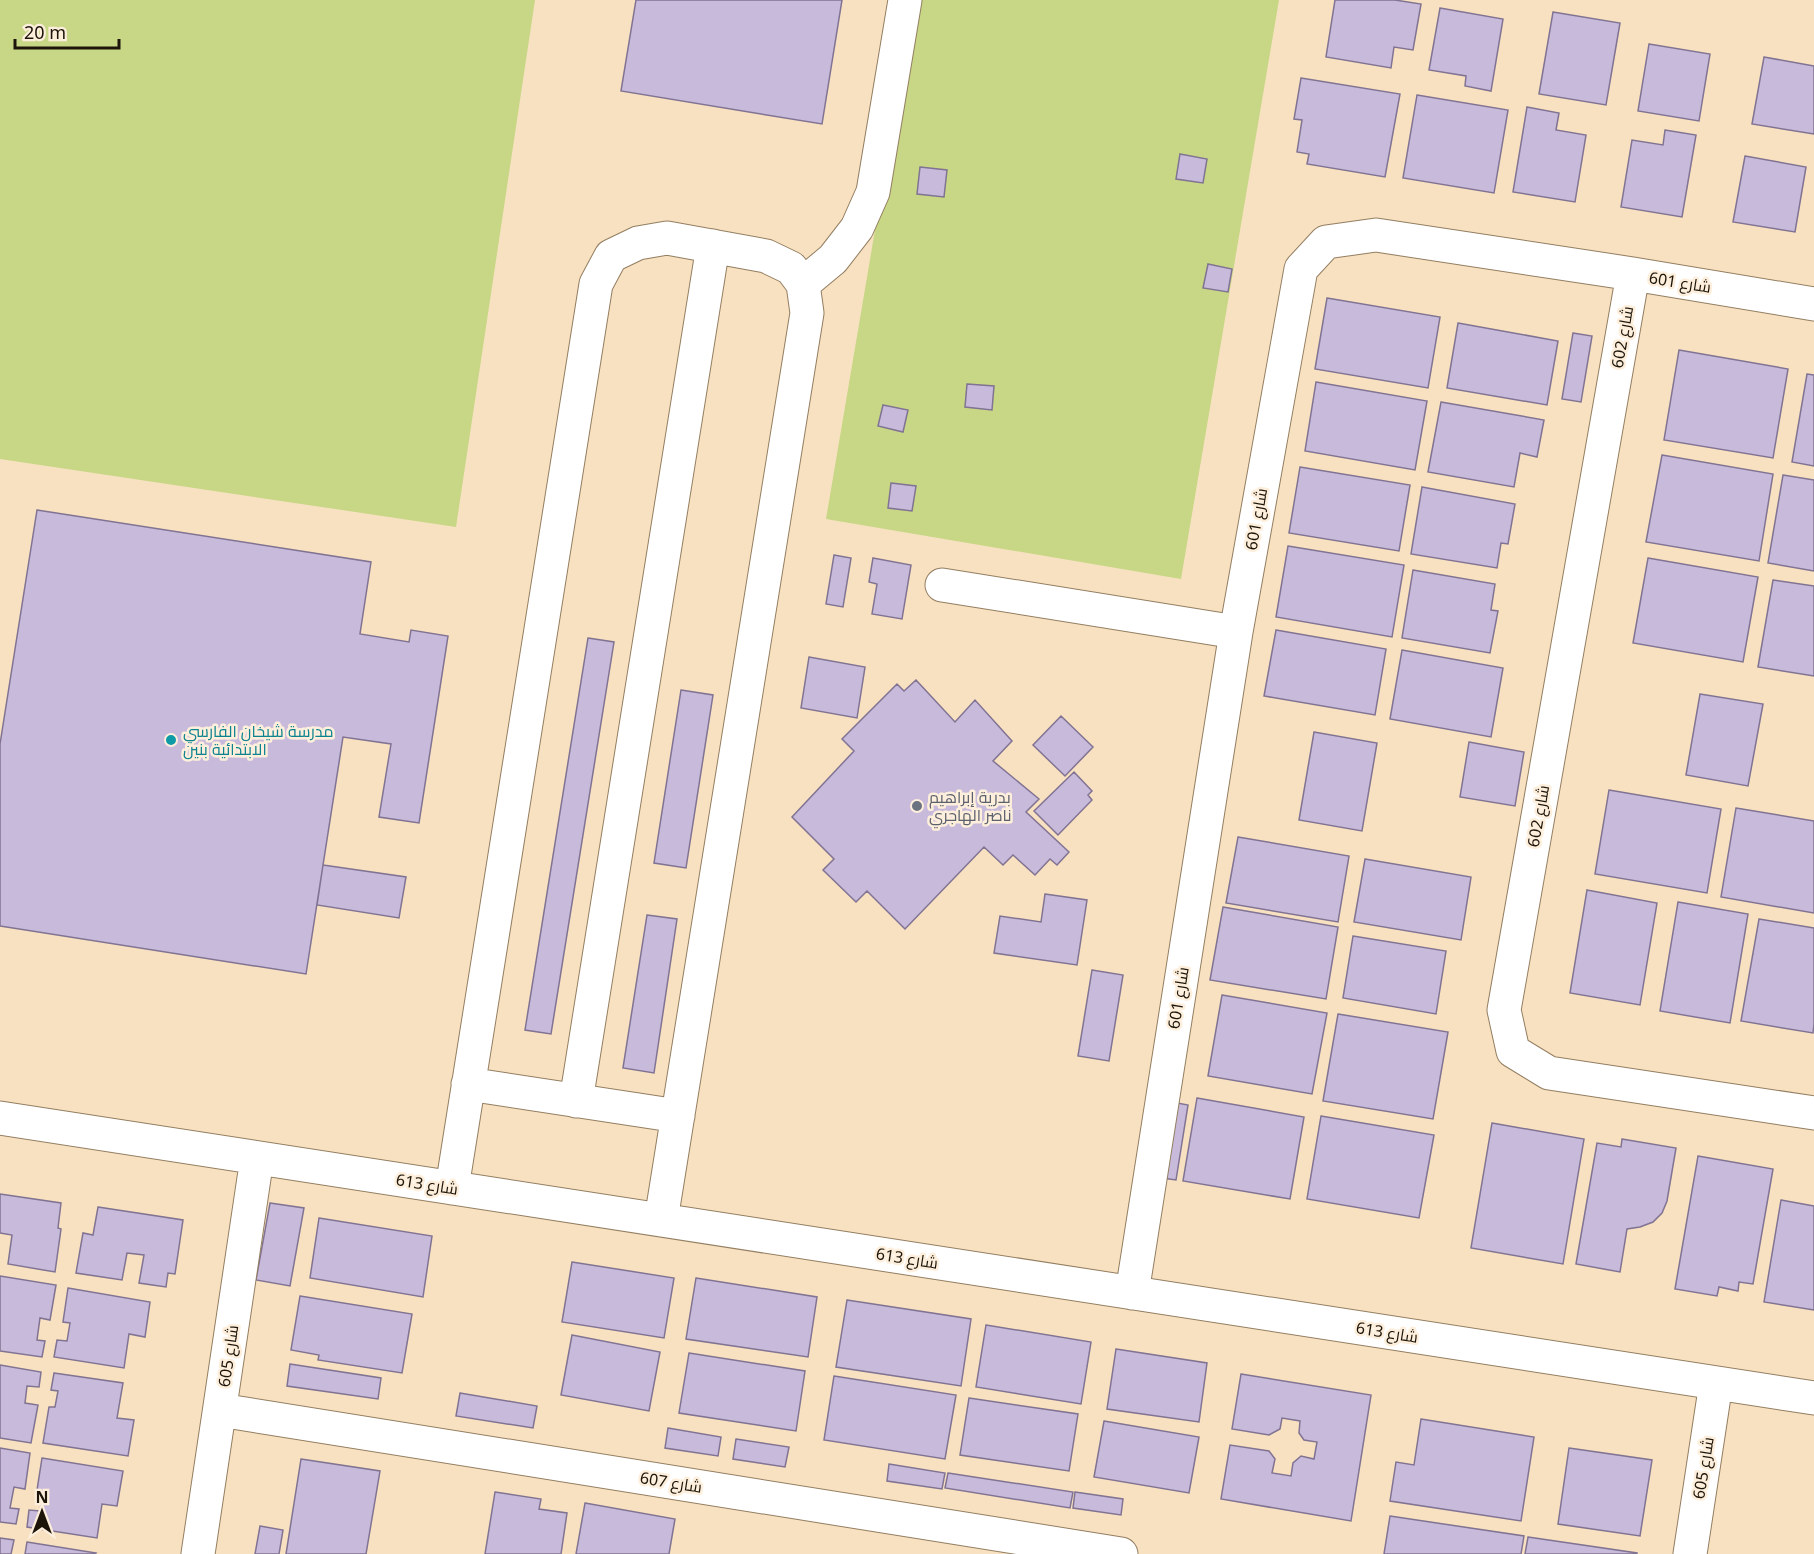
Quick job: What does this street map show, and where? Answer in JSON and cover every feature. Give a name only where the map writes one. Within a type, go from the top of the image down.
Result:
[{"type":"street","points":[[803,284],[833,260],[857,228],[873,192],[905,0]]},
{"type":"street","name":"شارع 601","points":[[1132,1293],[1236,632],[1301,269],[1326,242],[1376,235],[1814,304]]},
{"type":"street","points":[[452,1188],[596,284],[611,256],[638,243],[667,238],[766,256],[790,268],[803,284],[807,313],[661,1220]]},
{"type":"street","points":[[576,1101],[713,246]]},
{"type":"street","name":"شارع 602","points":[[1633,274],[1504,1010],[1513,1051],[1549,1073],[1814,1113]]},
{"type":"street","points":[[942,585],[1236,632]]},
{"type":"street","points":[[468,1084],[678,1116]]},
{"type":"street","name":"شارع 613","points":[[0,1118],[1814,1398]]},
{"type":"street","name":"شارع 605","points":[[198,1554],[257,1158]]},
{"type":"street","name":"شارع 605","points":[[1690,1554],[1716,1383]]},
{"type":"street","name":"شارع 607","points":[[220,1410],[1121,1554]]},
{"type":"green space","points":[[0,0],[535,0],[456,527],[0,459]]},
{"type":"green space","points":[[914,0],[1279,0],[1181,579],[826,519]]},
{"type":"building","points":[[636,0],[842,0],[822,124],[621,91]]},
{"type":"building","points":[[1335,0],[1395,0],[1421,4],[1413,50],[1394,47],[1391,68],[1326,57]]},
{"type":"building","points":[[1440,8],[1503,19],[1491,91],[1465,86],[1466,76],[1429,70]]},
{"type":"building","points":[[1553,12],[1620,23],[1606,105],[1539,94]]},
{"type":"building","points":[[1649,44],[1710,54],[1699,121],[1638,111]]},
{"type":"building","points":[[1764,57],[1814,66],[1814,134],[1752,124]]},
{"type":"building","points":[[1301,78],[1400,94],[1385,177],[1307,164],[1309,154],[1297,152],[1302,120],[1294,119]]},
{"type":"building","points":[[1417,95],[1508,110],[1494,193],[1403,178]]},
{"type":"building","points":[[1527,107],[1559,113],[1556,130],[1586,135],[1575,202],[1513,192]]},
{"type":"building","points":[[1665,130],[1696,135],[1682,217],[1621,207],[1632,140],[1663,145]]},
{"type":"building","points":[[1180,154],[1207,159],[1203,183],[1176,179]]},
{"type":"building","points":[[1745,156],[1806,167],[1795,232],[1733,222]]},
{"type":"building","points":[[920,167],[947,170],[944,197],[917,194]]},
{"type":"building","points":[[1208,264],[1232,269],[1228,292],[1203,288]]},
{"type":"building","points":[[1327,298],[1440,317],[1428,388],[1315,369]]},
{"type":"building","points":[[1458,323],[1558,341],[1547,405],[1447,388]]},
{"type":"building","points":[[1573,333],[1592,336],[1581,402],[1562,399]]},
{"type":"building","points":[[1679,350],[1788,369],[1773,458],[1664,440]]},
{"type":"building","points":[[1807,374],[1814,375],[1814,466],[1792,462]]},
{"type":"building","points":[[1316,382],[1427,401],[1415,470],[1305,451]]},
{"type":"building","points":[[967,384],[994,386],[992,410],[965,407]]},
{"type":"building","points":[[1441,402],[1544,420],[1537,457],[1520,453],[1514,487],[1428,472]]},
{"type":"building","points":[[883,405],[908,410],[903,432],[878,426]]},
{"type":"building","points":[[1662,455],[1773,474],[1759,561],[1646,542]]},
{"type":"building","points":[[1300,467],[1410,485],[1399,551],[1289,533]]},
{"type":"building","points":[[1783,475],[1814,480],[1814,571],[1768,563]]},
{"type":"building","points":[[891,483],[916,486],[912,511],[888,508]]},
{"type":"building","points":[[1422,487],[1515,504],[1508,544],[1501,543],[1497,568],[1411,554]]},
{"type":"building","name":"مدرسة شيخان الفارسي الابتدائية بنين","points":[[37,510],[371,562],[360,634],[409,642],[411,630],[448,636],[419,823],[379,817],[391,744],[343,737],[306,974],[0,926],[0,744]]},
{"type":"building","points":[[1288,546],[1404,565],[1392,637],[1276,617]]},
{"type":"building","points":[[834,555],[851,558],[843,607],[826,604]]},
{"type":"building","points":[[873,558],[911,565],[902,619],[872,614],[877,584],[869,582]]},
{"type":"building","points":[[1648,558],[1758,577],[1743,662],[1633,643]]},
{"type":"building","points":[[1413,570],[1495,584],[1491,610],[1498,611],[1490,653],[1402,638]]},
{"type":"building","points":[[1773,580],[1814,586],[1814,676],[1758,667]]},
{"type":"building","points":[[1276,630],[1386,649],[1375,715],[1264,696]]},
{"type":"building","points":[[588,638],[614,642],[551,1034],[525,1030]]},
{"type":"building","points":[[1402,650],[1503,668],[1491,737],[1390,719]]},
{"type":"building","points":[[809,657],[865,667],[857,718],[801,708]]},
{"type":"building","name":"بدرية إبراهيم ناصر الهاجري","points":[[916,680],[955,722],[975,700],[1012,741],[993,761],[1039,799],[1026,812],[1069,852],[1057,865],[1050,859],[1035,875],[1013,855],[1003,865],[984,847],[905,929],[867,891],[856,902],[823,870],[834,859],[792,817],[854,751],[842,739],[897,684],[904,691]]},
{"type":"building","points":[[681,690],[713,695],[686,868],[654,863]]},
{"type":"building","points":[[1700,694],[1763,704],[1748,786],[1686,775]]},
{"type":"building","points":[[1061,716],[1093,747],[1065,776],[1033,745]]},
{"type":"building","points":[[1314,732],[1377,743],[1362,831],[1299,820]]},
{"type":"building","points":[[1469,742],[1524,752],[1515,806],[1460,797]]},
{"type":"building","points":[[1074,772],[1092,791],[1088,795],[1092,800],[1058,835],[1034,811]]},
{"type":"building","points":[[1609,790],[1721,809],[1707,893],[1595,874]]},
{"type":"building","points":[[1736,808],[1814,821],[1814,913],[1721,897]]},
{"type":"building","points":[[1238,837],[1349,856],[1338,922],[1226,903]]},
{"type":"building","points":[[1365,859],[1471,877],[1461,940],[1354,922]]},
{"type":"building","points":[[323,865],[406,877],[399,918],[317,905]]},
{"type":"building","points":[[1587,890],[1657,903],[1640,1005],[1570,993]]},
{"type":"building","points":[[1045,894],[1087,900],[1077,965],[994,953],[1000,916],[1041,922]]},
{"type":"building","points":[[1678,902],[1748,914],[1730,1023],[1660,1011]]},
{"type":"building","points":[[1223,907],[1338,927],[1326,999],[1210,980]]},
{"type":"building","points":[[647,915],[677,919],[654,1073],[623,1068]]},
{"type":"building","points":[[1759,919],[1814,928],[1813,1033],[1741,1021]]},
{"type":"building","points":[[1353,936],[1446,951],[1436,1014],[1343,998]]},
{"type":"building","points":[[1092,970],[1123,975],[1109,1061],[1078,1056]]},
{"type":"building","points":[[1222,995],[1327,1013],[1312,1094],[1208,1076]]},
{"type":"building","points":[[1338,1014],[1448,1032],[1433,1119],[1323,1101]]},
{"type":"building","points":[[1197,1098],[1304,1117],[1290,1199],[1183,1181]]},
{"type":"building","points":[[1167,1101],[1188,1105],[1176,1180],[1155,1177]]},
{"type":"building","points":[[1321,1116],[1434,1135],[1419,1218],[1307,1199]]},
{"type":"building","points":[[1492,1123],[1584,1139],[1563,1264],[1471,1248]]},
{"type":"building","points":[[1622,1139],[1676,1148],[1667,1201],[1662,1213],[1653,1222],[1627,1229],[1620,1272],[1576,1264],[1597,1143],[1621,1147]]},
{"type":"building","points":[[1698,1156],[1773,1169],[1753,1284],[1739,1282],[1738,1291],[1719,1287],[1717,1296],[1675,1289]]},
{"type":"building","points":[[0,1194],[61,1203],[58,1228],[61,1229],[55,1272],[8,1264],[12,1235],[0,1233]]},
{"type":"building","points":[[1781,1200],[1814,1206],[1814,1310],[1764,1302]]},
{"type":"building","points":[[270,1203],[304,1208],[290,1286],[256,1280]]},
{"type":"building","points":[[98,1207],[183,1220],[175,1274],[168,1273],[166,1287],[139,1283],[144,1255],[127,1253],[122,1280],[76,1273],[83,1233],[93,1235]]},
{"type":"building","points":[[319,1218],[432,1236],[423,1297],[310,1278]]},
{"type":"building","points":[[572,1262],[674,1278],[664,1338],[562,1322]]},
{"type":"building","points":[[0,1276],[56,1285],[50,1320],[40,1318],[37,1340],[45,1341],[42,1357],[0,1351]]},
{"type":"building","points":[[696,1278],[817,1297],[808,1357],[686,1339]]},
{"type":"building","points":[[68,1288],[150,1302],[145,1337],[129,1334],[124,1368],[54,1357],[57,1340],[67,1341],[70,1323],[63,1322]]},
{"type":"building","points":[[300,1296],[412,1314],[402,1373],[318,1360],[319,1355],[291,1350]]},
{"type":"building","points":[[847,1300],[971,1319],[961,1386],[836,1367]]},
{"type":"building","points":[[986,1325],[1091,1342],[1081,1404],[976,1387]]},
{"type":"building","points":[[572,1335],[660,1352],[649,1411],[561,1395]]},
{"type":"building","points":[[1116,1349],[1207,1363],[1199,1422],[1107,1409]]},
{"type":"building","points":[[689,1353],[805,1371],[796,1431],[679,1413]]},
{"type":"building","points":[[290,1364],[381,1378],[378,1399],[287,1386]]},
{"type":"building","points":[[0,1365],[41,1372],[39,1387],[27,1386],[25,1403],[38,1405],[31,1443],[0,1438]]},
{"type":"building","points":[[54,1373],[123,1383],[117,1418],[134,1420],[128,1456],[43,1443],[49,1407],[55,1407],[58,1391],[51,1390]]},
{"type":"building","points":[[1241,1374],[1371,1395],[1351,1521],[1221,1499],[1230,1445],[1269,1451],[1275,1459],[1272,1473],[1291,1476],[1293,1463],[1301,1456],[1314,1459],[1317,1442],[1304,1440],[1299,1433],[1300,1421],[1282,1418],[1280,1429],[1269,1435],[1232,1429]]},
{"type":"building","points":[[834,1376],[956,1395],[945,1459],[824,1440]]},
{"type":"building","points":[[460,1393],[537,1406],[533,1428],[456,1416]]},
{"type":"building","points":[[969,1398],[1078,1414],[1069,1471],[960,1455]]},
{"type":"building","points":[[1421,1419],[1534,1437],[1521,1521],[1390,1501],[1396,1462],[1414,1465]]},
{"type":"building","points":[[1104,1421],[1199,1437],[1189,1493],[1094,1477]]},
{"type":"building","points":[[668,1428],[721,1437],[718,1456],[665,1448]]},
{"type":"building","points":[[736,1439],[789,1447],[785,1467],[733,1459]]},
{"type":"building","points":[[0,1448],[30,1453],[25,1489],[14,1487],[10,1508],[19,1509],[16,1524],[0,1522]]},
{"type":"building","points":[[1569,1448],[1652,1460],[1640,1536],[1558,1524]]},
{"type":"building","points":[[42,1458],[123,1471],[117,1506],[102,1504],[97,1538],[27,1527],[29,1510],[40,1511],[43,1492],[37,1490]]},
{"type":"building","points":[[301,1459],[380,1471],[366,1554],[286,1554]]},
{"type":"building","points":[[889,1464],[945,1473],[942,1489],[887,1481]]},
{"type":"building","points":[[948,1473],[1073,1492],[1070,1508],[945,1488]]},
{"type":"building","points":[[495,1492],[541,1499],[539,1509],[567,1513],[561,1554],[485,1554]]},
{"type":"building","points":[[1075,1492],[1123,1499],[1121,1515],[1073,1508]]},
{"type":"building","points":[[585,1503],[675,1519],[669,1554],[576,1554]]},
{"type":"building","points":[[1390,1516],[1524,1536],[1521,1554],[1384,1554]]},
{"type":"building","points":[[260,1526],[283,1530],[279,1554],[255,1554]]},
{"type":"building","points":[[1528,1537],[1637,1553],[1637,1554],[1525,1554]]},
{"type":"building","points":[[0,1538],[14,1540],[11,1554],[0,1554]]},
{"type":"building","points":[[27,1542],[96,1553],[25,1554]]},
{"type":"place","name":"مدرسة شيخان الفارسي الابتدائية بنين","points":[[171,740]]},
{"type":"place","name":"بدرية إبراهيم ناصر الهاجري","points":[[917,806]]}]
